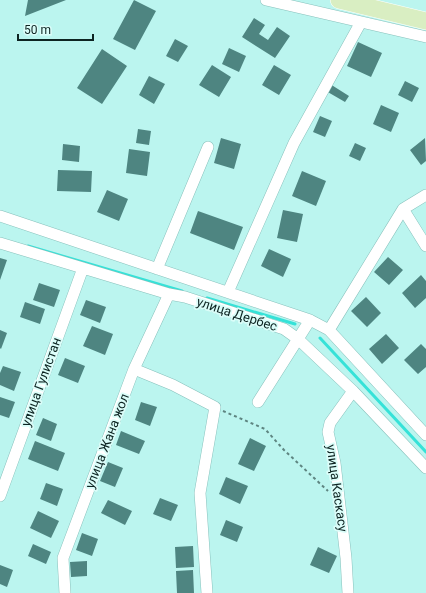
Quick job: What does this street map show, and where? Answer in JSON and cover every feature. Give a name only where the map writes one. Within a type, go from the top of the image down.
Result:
[{"type":"main road","points":[[339,0],[426,21]]},
{"type":"street","points":[[266,0],[426,37]]},
{"type":"street","points":[[228,292],[294,143],[361,22]]},
{"type":"street","points":[[158,269],[208,147]]},
{"type":"street","points":[[330,330],[402,209],[426,195]]},
{"type":"street","points":[[402,209],[426,246]]},
{"type":"street","name":"улица Дербес","points":[[0,216],[310,320],[330,330],[426,435]]},
{"type":"street","name":"улица Дербес","points":[[0,242],[169,294],[186,297],[284,329],[298,339],[353,391],[426,468]]},
{"type":"street","name":"улица Гулистан","points":[[0,496],[83,268]]},
{"type":"street","name":"улица Жана жол","points":[[65,593],[63,558],[134,369],[169,294]]},
{"type":"street","points":[[258,402],[310,320]]},
{"type":"street","points":[[134,369],[173,385],[215,408],[200,493],[207,593]]},
{"type":"street","name":"улица Каскасу","points":[[348,593],[346,558],[335,463],[328,432],[330,423],[353,391]]},
{"type":"path","points":[[215,408],[254,426],[265,429],[284,450],[339,502]]},
{"type":"building","points":[[28,0],[66,0],[25,16]]},
{"type":"building","points":[[134,0],[156,11],[135,50],[113,39]]},
{"type":"building","points":[[254,18],[265,25],[259,34],[268,40],[277,27],[290,36],[275,58],[242,37]]},
{"type":"building","points":[[175,39],[188,46],[178,62],[166,56]]},
{"type":"building","points":[[358,42],[382,53],[371,77],[347,66]]},
{"type":"building","points":[[229,48],[246,56],[239,72],[222,64]]},
{"type":"building","points":[[102,49],[127,66],[102,104],[77,88]]},
{"type":"building","points":[[212,65],[231,77],[219,97],[199,85]]},
{"type":"building","points":[[274,65],[291,75],[279,95],[262,85]]},
{"type":"building","points":[[149,76],[165,84],[154,104],[139,95]]},
{"type":"building","points":[[405,81],[419,88],[412,102],[398,95]]},
{"type":"building","points":[[330,84],[349,96],[345,102],[326,91]]},
{"type":"building","points":[[381,105],[399,113],[391,132],[373,124]]},
{"type":"building","points":[[320,116],[332,121],[325,137],[313,132]]},
{"type":"building","points":[[138,129],[151,131],[149,145],[136,143]]},
{"type":"building","points":[[221,138],[241,144],[234,169],[214,163]]},
{"type":"building","points":[[425,138],[426,161],[421,165],[410,150]]},
{"type":"building","points":[[355,143],[366,148],[360,161],[349,156]]},
{"type":"building","points":[[63,144],[80,146],[79,162],[62,160]]},
{"type":"building","points":[[129,149],[150,152],[147,176],[126,173]]},
{"type":"building","points":[[58,170],[92,171],[91,192],[57,191]]},
{"type":"building","points":[[302,171],[326,181],[316,206],[292,196]]},
{"type":"building","points":[[107,190],[128,199],[119,221],[97,212]]},
{"type":"building","points":[[283,210],[303,214],[297,242],[277,238]]},
{"type":"building","points":[[198,211],[243,227],[234,250],[190,233]]},
{"type":"building","points":[[269,249],[291,259],[283,277],[261,266]]},
{"type":"building","points":[[388,257],[403,270],[389,285],[374,272]]},
{"type":"building","points":[[0,258],[7,260],[0,280]]},
{"type":"building","points":[[421,275],[426,281],[426,298],[415,308],[402,293]]},
{"type":"building","points":[[39,283],[60,290],[54,307],[33,300]]},
{"type":"building","points":[[366,297],[381,313],[367,327],[351,311]]},
{"type":"building","points":[[86,300],[106,307],[100,323],[80,315]]},
{"type":"building","points":[[25,302],[45,309],[40,324],[20,317]]},
{"type":"building","points":[[92,326],[113,334],[105,355],[83,346]]},
{"type":"building","points":[[0,330],[7,333],[1,349],[0,348]]},
{"type":"building","points":[[386,334],[399,348],[382,364],[369,349]]},
{"type":"building","points":[[421,344],[426,349],[426,367],[418,374],[404,360]]},
{"type":"building","points":[[65,358],[85,366],[78,383],[58,375]]},
{"type":"building","points":[[3,366],[21,372],[14,391],[0,385],[0,373]]},
{"type":"building","points":[[0,397],[15,402],[9,418],[0,415]]},
{"type":"building","points":[[141,402],[157,407],[150,426],[135,420]]},
{"type":"building","points":[[43,418],[57,424],[51,441],[36,435]]},
{"type":"building","points":[[121,431],[145,441],[139,454],[116,445]]},
{"type":"building","points":[[250,438],[266,446],[254,471],[238,464]]},
{"type":"building","points":[[35,441],[65,453],[58,471],[28,459]]},
{"type":"building","points":[[108,462],[123,468],[115,487],[100,481]]},
{"type":"building","points":[[226,477],[248,486],[240,504],[219,494]]},
{"type":"building","points":[[46,483],[63,489],[57,506],[40,499]]},
{"type":"building","points":[[160,498],[178,505],[171,521],[153,514]]},
{"type":"building","points":[[108,500],[132,511],[125,525],[101,513]]},
{"type":"building","points":[[38,511],[59,521],[51,538],[30,528]]},
{"type":"building","points":[[226,520],[243,527],[237,542],[220,535]]},
{"type":"building","points":[[82,533],[98,539],[92,556],[76,550]]},
{"type":"building","points":[[33,544],[51,552],[46,564],[28,556]]},
{"type":"building","points":[[193,546],[194,567],[176,568],[175,547]]},
{"type":"building","points":[[318,547],[337,556],[329,573],[310,565]]},
{"type":"building","points":[[87,561],[87,576],[71,577],[70,562]]},
{"type":"building","points":[[0,565],[13,570],[7,587],[0,584]]},
{"type":"building","points":[[193,570],[194,593],[177,593],[176,571]]},
{"type":"waterway","points":[[28,246],[182,291]]},
{"type":"waterway","points":[[207,298],[295,324]]},
{"type":"waterway","points":[[320,338],[426,452]]}]
